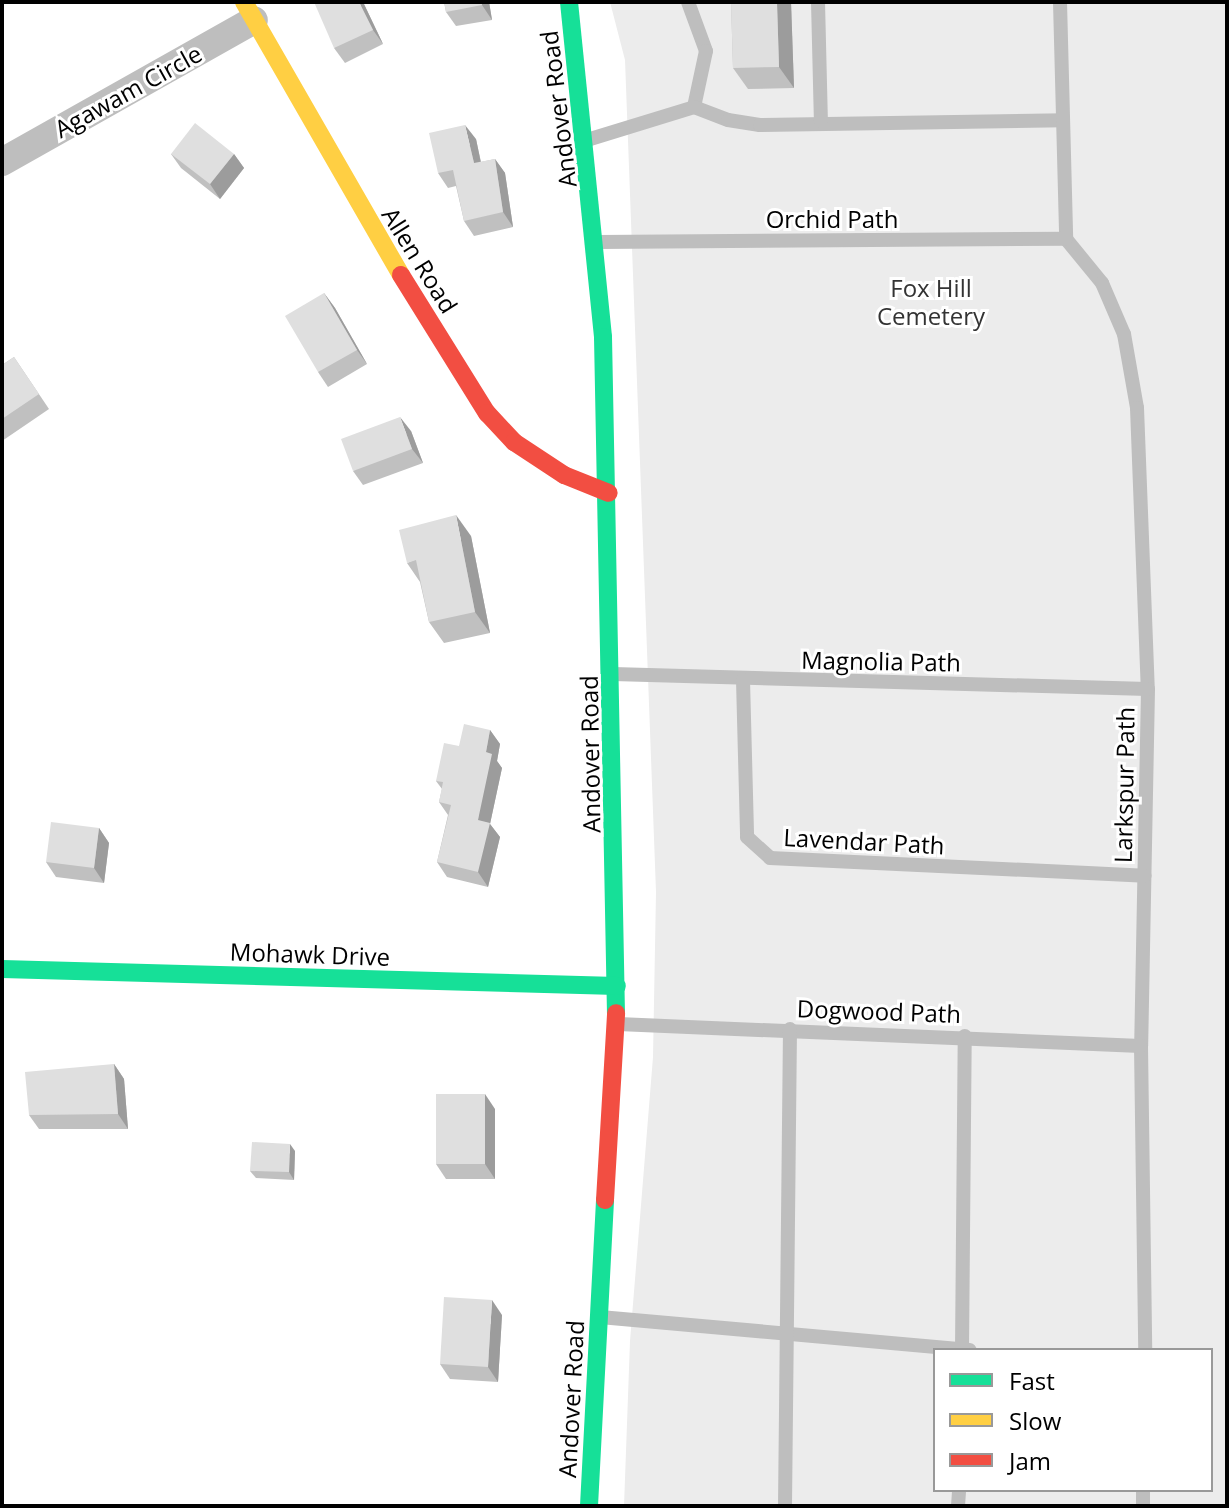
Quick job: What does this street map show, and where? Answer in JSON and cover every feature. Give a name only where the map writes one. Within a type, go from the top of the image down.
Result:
[{"type":"main road","name":"Andover Road","points":[[569,2],[597,242],[609,493],[613,674],[616,1024],[589,1506]]},
{"type":"main road","name":"Allen Road","points":[[249,11],[355,201],[487,413],[514,442],[564,475],[609,493]]},
{"type":"main road","name":"Mohawk Drive","points":[[2,969],[617,986]]},
{"type":"street","name":"Agawam Circle","points":[[2,162],[249,11]]},
{"type":"lane","points":[[688,2],[706,51],[694,107]]},
{"type":"lane","points":[[818,2],[821,121]]},
{"type":"lane","points":[[1060,2],[1066,239]]},
{"type":"lane","points":[[587,140],[694,107],[760,125],[821,121],[1063,120]]},
{"type":"lane","name":"Orchid Path","points":[[597,242],[1066,239]]},
{"type":"lane","name":"Larkspur Path","points":[[1066,239],[1102,283],[1124,334],[1135,393],[1148,689],[1141,1046],[1145,1348]]},
{"type":"lane","name":"Magnolia Path","points":[[613,674],[1148,689]]},
{"type":"lane","name":"Lavendar Path","points":[[743,680],[747,837],[770,858],[1145,876]]},
{"type":"lane","name":"Dogwood Path","points":[[616,1024],[965,1036],[1141,1046]]},
{"type":"lane","points":[[785,1506],[790,1029]]},
{"type":"lane","points":[[962,1348],[965,1036]]},
{"type":"lane","points":[[600,1317],[789,1337],[935,1348]]},
{"type":"green space","name":"Fox Hill Cemetery","points":[[610,2],[1227,2],[1227,1506],[624,1506],[630,1341],[653,1057],[656,892],[625,60]]},
{"type":"building","points":[[314,2],[359,2],[373,30],[334,48]]},
{"type":"building","points":[[444,2],[481,2],[482,5],[446,12]]},
{"type":"building","points":[[731,2],[777,2],[779,67],[733,68]]},
{"type":"building","points":[[195,123],[234,154],[210,184],[171,154]]},
{"type":"building","points":[[465,125],[474,163],[495,159],[503,212],[464,221],[453,170],[438,173],[429,133]]},
{"type":"building","points":[[324,293],[357,350],[318,372],[285,316]]},
{"type":"building","points":[[14,357],[39,394],[2,419],[2,365]]},
{"type":"building","points":[[400,417],[412,449],[353,471],[341,439]]},
{"type":"building","points":[[456,515],[475,612],[429,622],[416,560],[407,563],[399,530]]},
{"type":"building","points":[[464,724],[490,730],[486,752],[492,754],[478,820],[490,823],[478,872],[437,862],[451,805],[439,802],[443,782],[436,781],[444,743],[459,746]]},
{"type":"building","points":[[51,822],[99,828],[94,868],[46,862]]},
{"type":"building","points":[[114,1064],[118,1114],[29,1115],[25,1072]]},
{"type":"building","points":[[436,1094],[485,1094],[485,1164],[436,1164]]},
{"type":"building","points":[[252,1142],[290,1144],[289,1172],[250,1171]]},
{"type":"building","points":[[444,1297],[492,1300],[488,1367],[440,1364]]},
{"type":"traffic: fast","points":[[569,2],[603,337],[616,1013]]},
{"type":"traffic: fast","points":[[2,969],[617,986]]},
{"type":"traffic: fast","points":[[589,1506],[605,1200]]},
{"type":"traffic: slow","points":[[244,2],[401,275]]},
{"type":"traffic: jam","points":[[401,275],[487,413],[514,442],[564,475],[609,493]]},
{"type":"traffic: jam","points":[[605,1200],[616,1013]]}]
